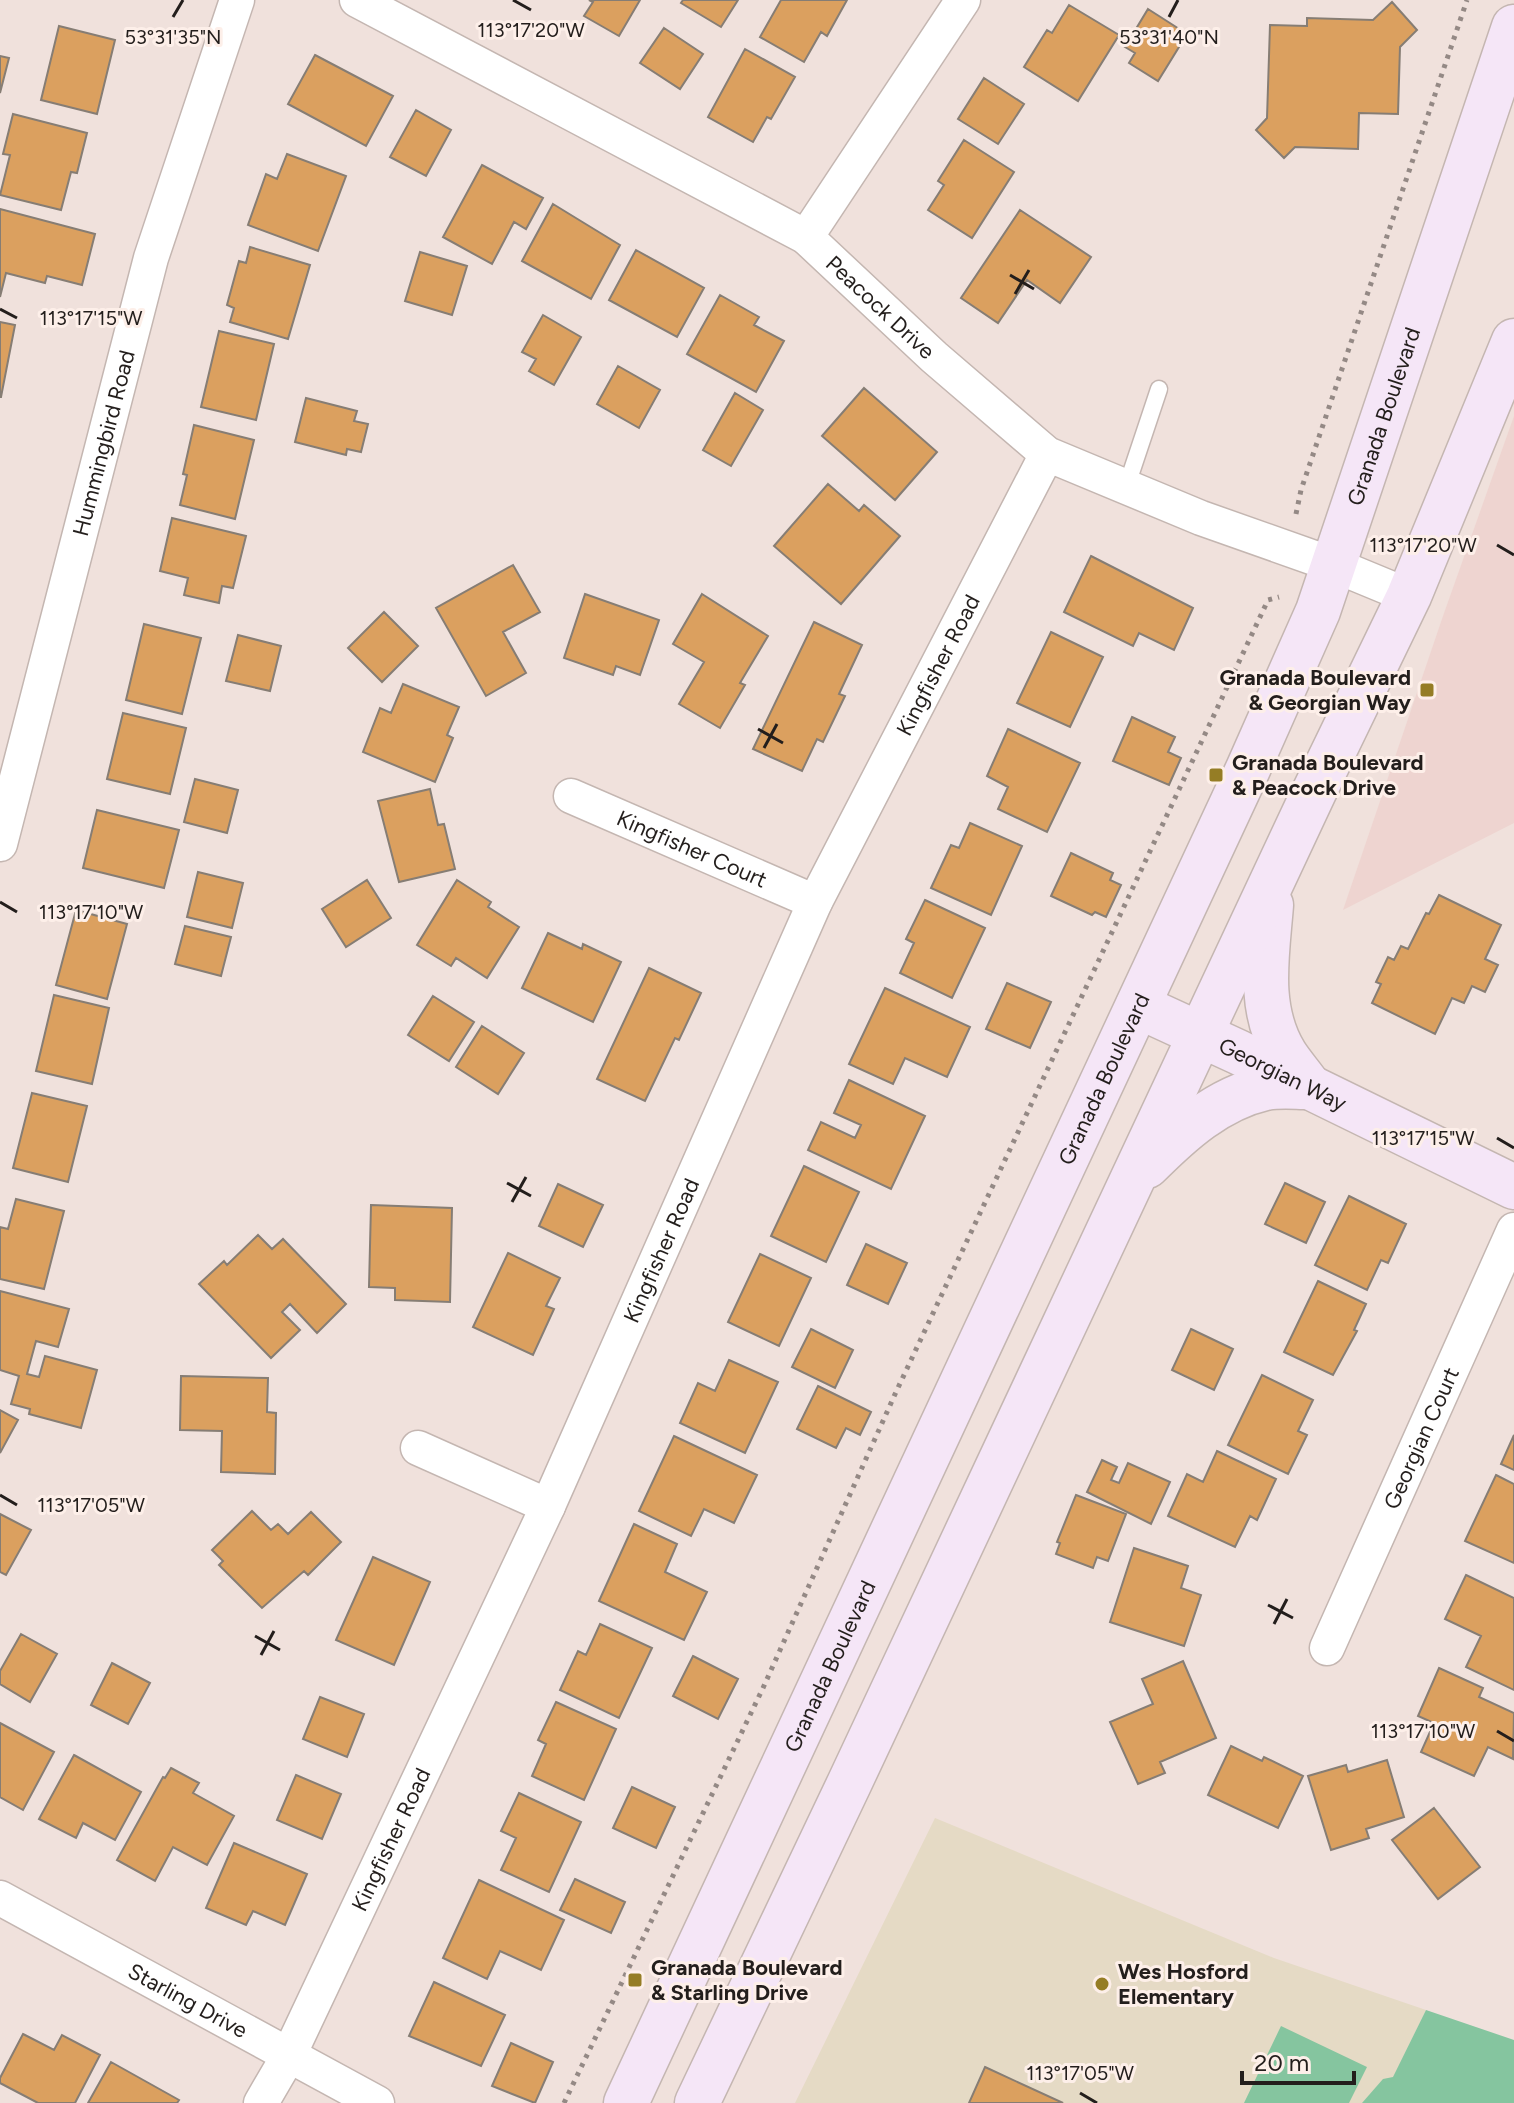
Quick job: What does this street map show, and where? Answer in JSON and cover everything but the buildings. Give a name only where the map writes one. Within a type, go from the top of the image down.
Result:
[{"type":"main road","name":"Granada Boulevard","points":[[626,2103],[1248,769],[1318,611],[1514,27]]},
{"type":"main road","points":[[697,2103],[1273,878],[1409,596],[1514,341]]},
{"type":"main road","points":[[1273,878],[1265,996],[1281,1045],[1310,1087]]},
{"type":"main road","name":"Georgian Way","points":[[1138,1006],[1514,1187]]},
{"type":"main road","points":[[1131,1181],[1210,1111],[1266,1088],[1310,1087]]},
{"type":"street","name":"Hummingbird Road","points":[[0,844],[151,258],[237,0]]},
{"type":"street","name":"Peacock Drive","points":[[357,0],[806,237],[934,357],[1047,454],[1126,488],[1409,596]]},
{"type":"street","points":[[806,237],[963,0]]},
{"type":"street","name":"Kingfisher Road","points":[[261,2103],[289,2055],[548,1506],[815,902],[1047,454]]},
{"type":"street","name":"Kingfisher Court","points":[[571,796],[815,902]]},
{"type":"street","name":"Georgian Court","points":[[1327,1648],[1514,1230]]},
{"type":"street","points":[[418,1448],[548,1506]]},
{"type":"street","name":"Starling Drive","points":[[0,1898],[377,2103]]},
{"type":"lane","points":[[1126,488],[1159,389]]},
{"type":"path","points":[[1301,490],[1467,0]]},
{"type":"path","points":[[564,2103],[763,1688],[896,1392],[1268,600],[1280,597]]},
{"type":"shaded area","points":[[1514,416],[1514,823],[1343,910],[1443,616]]},
{"type":"shaded area","name":"Wes Hosford Elementary","points":[[935,1818],[1274,1958],[1426,2010],[1381,2103],[795,2103]]},
{"type":"green space","points":[[1426,2010],[1514,2040],[1514,2103],[1362,2103],[1383,2079],[1393,2077]]},
{"type":"green space","points":[[1281,2026],[1367,2067],[1349,2103],[1244,2103]]},
{"type":"place","name":"Granada Boulevard & Georgian Way","points":[[1427,690]]},
{"type":"place","name":"Granada Boulevard & Peacock Drive","points":[[1216,775]]},
{"type":"place","name":"Granada Boulevard & Starling Drive","points":[[635,1980]]},
{"type":"place","name":"Wes Hosford Elementary","points":[[1102,1984]]}]
